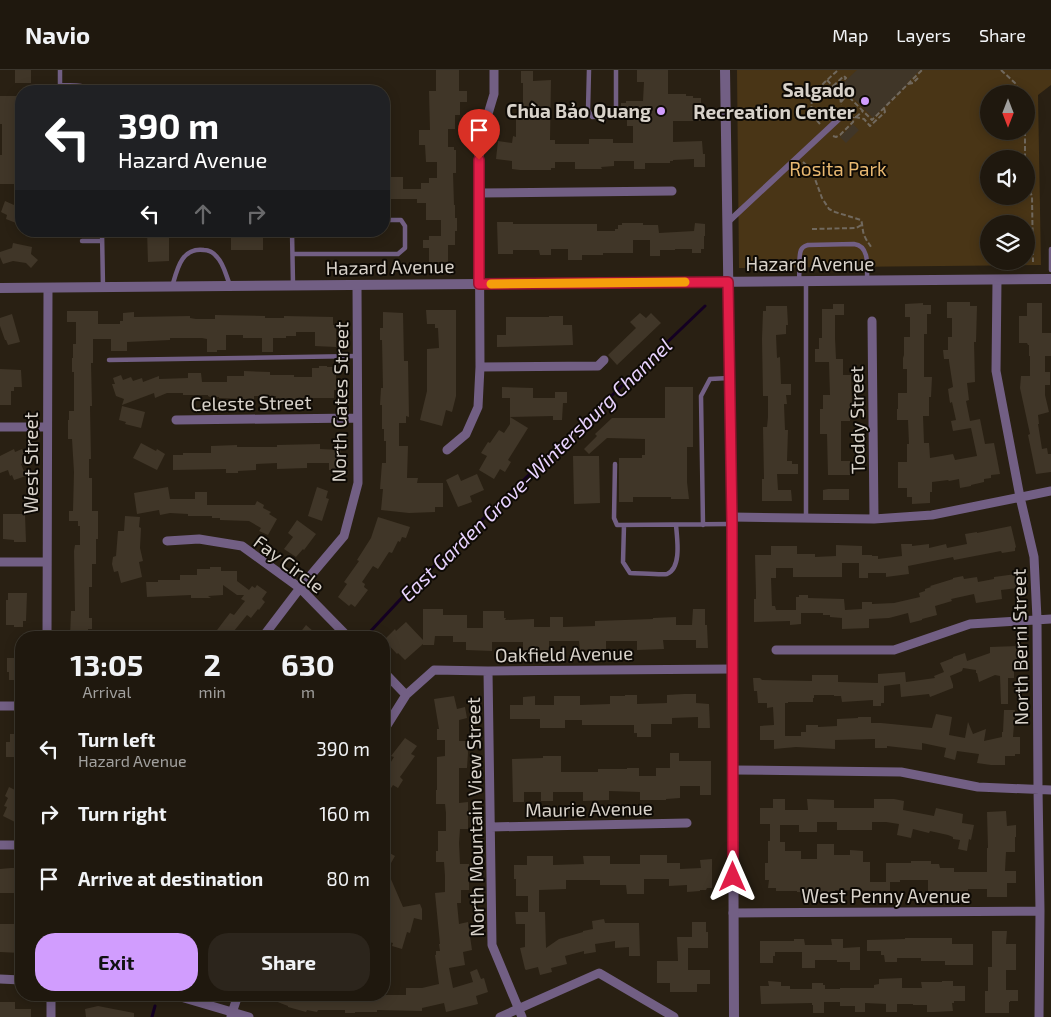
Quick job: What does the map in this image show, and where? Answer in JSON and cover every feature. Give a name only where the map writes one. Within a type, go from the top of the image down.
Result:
[{"type":"street","points":[[447,450],[466,434],[478,407],[480,367],[479,144],[494,94],[494,70]]},
{"type":"street","points":[[725,70],[731,521],[734,1017]]},
{"type":"street","points":[[727,224],[845,113]]},
{"type":"street","points":[[479,194],[672,191]]},
{"type":"street","name":"Hazard Avenue","points":[[0,288],[1051,279]]},
{"type":"street","name":"North Berni Street","points":[[997,280],[996,370],[1020,497],[1034,557],[1037,620],[1040,911],[1038,1017]]},
{"type":"street","name":"North Gates Street","points":[[267,631],[300,588],[344,536],[358,483],[358,285]]},
{"type":"street","name":"West Street","points":[[47,631],[48,288]]},
{"type":"street","name":"Toddy Street","points":[[872,321],[874,520]]},
{"type":"street","points":[[480,367],[598,366],[604,360]]},
{"type":"street","name":"Celeste Street","points":[[176,420],[358,418]]},
{"type":"street","points":[[0,427],[47,427]]},
{"type":"street","points":[[731,521],[806,518],[874,520],[932,515],[1051,491]]},
{"type":"street","name":"Fay Circle","points":[[167,541],[199,539],[242,546],[300,588],[343,631]]},
{"type":"street","points":[[0,562],[47,562]]},
{"type":"street","points":[[776,650],[894,650],[970,624],[1051,619]]},
{"type":"street","name":"Oakfield Avenue","points":[[390,720],[406,695],[434,670],[488,672],[732,669]]},
{"type":"street","name":"North Mountain View Street","points":[[488,672],[492,945],[520,1013]]},
{"type":"street","points":[[390,678],[406,695]]},
{"type":"street","points":[[0,706],[15,706]]},
{"type":"street","points":[[732,770],[901,772],[978,787],[1051,790]]},
{"type":"street","name":"Maurie Avenue","points":[[491,828],[687,823]]},
{"type":"street","points":[[0,845],[15,845]]},
{"type":"street","name":"West Penny Avenue","points":[[733,913],[1040,911]]},
{"type":"street","points":[[500,1017],[520,1013],[599,974],[674,1017]]},
{"type":"street","points":[[0,979],[15,980]]},
{"type":"street","points":[[51,1001],[51,1017]]},
{"type":"street","points":[[193,1001],[231,1014],[249,1017]]},
{"type":"street","points":[[231,1014],[236,1001]]},
{"type":"lane","points":[[60,70],[60,85]]},
{"type":"lane","points":[[588,70],[588,110],[592,117],[612,116],[616,110],[616,70]]},
{"type":"lane","points":[[292,254],[398,254],[405,248],[405,226],[401,220],[390,220]]},
{"type":"lane","points":[[102,237],[103,288]]},
{"type":"lane","points":[[292,237],[293,286]]},
{"type":"lane","points":[[82,241],[102,241]]},
{"type":"lane","points":[[806,518],[803,281],[800,256],[802,250],[808,245],[859,245],[865,251],[867,281]]},
{"type":"lane","points":[[172,288],[178,267],[186,254],[200,249],[212,252],[217,257],[231,286]]},
{"type":"lane","points":[[1051,249],[1051,270]]},
{"type":"lane","points":[[109,360],[358,356]]},
{"type":"lane","points":[[703,525],[701,396],[710,380],[729,378]]},
{"type":"lane","points":[[615,464],[614,518],[617,525],[703,525],[731,521]]},
{"type":"lane","points":[[624,525],[623,562],[630,573],[666,574],[673,569],[677,561],[676,525]]},
{"type":"path","points":[[838,70],[816,91],[811,104],[814,116],[826,131],[836,137],[840,136],[853,122],[855,117],[863,111]]},
{"type":"path","points":[[833,86],[844,76],[846,78],[838,86],[872,120],[922,70]]},
{"type":"path","points":[[1001,70],[1017,85]]},
{"type":"path","points":[[908,84],[913,84],[918,78]]},
{"type":"path","points":[[827,80],[840,94],[841,105],[845,113],[864,119],[870,126],[885,112],[884,108]]},
{"type":"path","points":[[841,102],[847,95]]},
{"type":"path","points":[[850,108],[855,103]]},
{"type":"path","points":[[798,157],[812,171],[822,198],[829,209],[861,220],[864,236],[870,244],[872,253]]},
{"type":"path","points":[[812,229],[856,228],[862,224]]},
{"type":"green space","name":"Rosita Park","points":[[737,70],[1051,70],[1051,85],[1038,95],[1041,265],[1035,265],[1035,215],[980,215],[980,266],[739,268]]},
{"type":"building","points":[[15,70],[31,70],[31,83],[15,83]]},
{"type":"building","points":[[436,70],[459,70],[459,91],[467,91],[467,102],[460,102],[460,115],[455,115],[455,129],[448,129],[448,147],[454,147],[454,150],[456,150],[456,173],[453,173],[457,231],[455,231],[455,245],[448,245],[448,262],[429,262],[429,248],[423,248],[423,240],[429,240],[429,236],[441,236],[441,220],[426,220],[426,203],[417,203],[417,199],[390,199],[390,177],[403,177],[403,189],[421,189],[421,183],[429,183],[429,178],[437,178],[437,162],[426,162],[425,145],[419,145],[419,130],[430,130],[429,91],[436,91]]},
{"type":"building","points":[[637,70],[668,70],[668,94],[686,94],[686,96],[693,96],[693,98],[701,98],[701,121],[673,121],[673,142],[702,141],[705,167],[694,167],[694,159],[673,160],[670,163],[645,163],[645,169],[634,169],[634,161],[614,161],[614,166],[601,167],[602,169],[575,169],[575,162],[555,162],[555,168],[551,168],[551,170],[520,170],[512,169],[512,161],[496,159],[498,141],[512,143],[513,136],[516,137],[516,116],[523,116],[521,71],[533,71],[533,81],[551,80],[550,140],[555,140],[555,144],[589,144],[589,139],[613,139],[613,143],[633,143],[633,126],[627,126],[627,119],[621,119],[621,103],[626,103],[626,101],[643,101],[644,82],[637,82]]},
{"type":"building","name":"Salgado Recreation Center","points":[[857,70],[920,70],[873,118],[841,85]]},
{"type":"building","points":[[0,96],[15,96],[15,184],[0,184],[2,124],[0,124]]},
{"type":"building","points":[[853,124],[859,130],[846,143],[840,137]]},
{"type":"building","points":[[5,201],[14,205],[15,203],[15,223],[6,219],[7,215],[1,212]]},
{"type":"building","points":[[497,222],[513,222],[513,224],[597,224],[597,231],[615,231],[615,229],[618,229],[618,225],[622,225],[622,223],[643,223],[643,225],[658,225],[659,233],[694,231],[695,223],[705,224],[704,249],[701,249],[701,253],[692,253],[692,249],[660,250],[660,256],[650,256],[650,240],[633,240],[633,253],[582,255],[582,260],[568,260],[568,249],[551,249],[551,255],[540,255],[539,250],[513,250],[513,254],[498,254]]},
{"type":"building","points":[[147,237],[169,237],[169,261],[148,262]]},
{"type":"building","points":[[231,237],[263,237],[263,250],[231,250]]},
{"type":"building","points":[[13,243],[32,247],[31,254],[38,260],[31,268],[26,263],[13,261],[3,264],[0,252],[12,248]]},
{"type":"building","points":[[947,302],[970,302],[970,306],[977,306],[976,342],[974,342],[975,382],[967,383],[969,400],[966,401],[970,421],[980,419],[985,444],[994,443],[1000,474],[991,475],[991,478],[984,479],[984,482],[960,488],[959,479],[932,482],[930,503],[912,504],[912,497],[907,497],[907,488],[898,488],[898,462],[907,462],[907,444],[909,444],[908,420],[897,420],[898,393],[907,393],[907,369],[903,369],[903,358],[904,337],[910,337],[910,317],[905,317],[905,304],[923,303],[923,305],[931,305],[931,314],[927,314],[927,334],[924,334],[924,377],[932,377],[931,397],[929,397],[929,416],[923,416],[924,443],[929,443],[930,458],[953,454],[955,460],[977,456],[971,428],[953,431],[951,421],[956,420],[952,402],[950,403],[948,389],[953,387],[949,359],[944,359],[943,350],[948,350],[948,337],[952,337],[952,318],[947,318]]},
{"type":"building","points":[[1027,303],[1042,303],[1042,333],[1051,333],[1051,356],[1045,356],[1045,372],[1050,372],[1050,385],[1045,385],[1049,412],[1038,415],[1038,424],[1042,449],[1047,448],[1048,454],[1051,454],[1051,472],[1036,474],[1020,388],[1021,376],[1030,376],[1029,345],[1027,343],[1019,343],[1019,316],[1027,316]]},
{"type":"building","points":[[833,304],[844,304],[844,315],[835,315],[835,338],[836,359],[843,359],[843,375],[851,375],[852,405],[850,405],[850,421],[841,421],[841,461],[850,461],[851,475],[828,475],[827,434],[820,434],[820,409],[823,409],[823,395],[830,395],[829,362],[815,362],[815,349],[819,349],[819,338],[822,338],[822,309],[833,309]]},
{"type":"building","points":[[766,306],[787,306],[788,325],[786,325],[786,334],[776,335],[777,358],[780,357],[781,384],[791,384],[791,395],[786,395],[787,404],[784,404],[785,430],[788,430],[787,461],[792,461],[792,464],[798,464],[798,474],[777,474],[778,490],[791,490],[792,501],[762,501],[762,479],[764,479],[763,427],[767,427],[768,417],[768,396],[763,396],[762,339],[763,311],[766,311]]},
{"type":"building","points":[[426,310],[456,310],[456,396],[452,412],[446,410],[442,426],[420,420],[427,391],[427,349],[439,348],[438,328],[435,328],[435,324],[427,324]]},
{"type":"building","points":[[67,311],[98,311],[98,324],[120,324],[120,321],[123,321],[123,313],[134,312],[134,317],[190,316],[190,318],[196,319],[215,319],[215,315],[265,316],[265,318],[284,318],[284,316],[333,317],[333,325],[336,325],[336,347],[315,346],[315,332],[296,332],[296,336],[273,338],[273,352],[262,352],[262,338],[243,338],[243,335],[226,335],[226,350],[217,350],[217,352],[207,352],[207,339],[202,338],[170,338],[170,340],[127,342],[127,351],[111,351],[111,339],[93,339],[89,478],[92,478],[92,511],[98,511],[98,539],[96,539],[96,564],[92,564],[92,587],[89,587],[89,618],[92,618],[92,629],[88,629],[88,631],[70,631],[71,611],[75,611],[74,551],[75,545],[80,545],[80,526],[78,526],[78,521],[69,521],[69,511],[73,511],[74,472],[72,439],[68,439],[68,420],[69,411],[74,411],[72,358],[73,344],[76,344],[76,322],[67,322]]},
{"type":"building","points":[[383,312],[403,313],[404,361],[408,361],[409,417],[406,416],[406,423],[399,423],[399,446],[408,446],[407,478],[418,478],[417,483],[443,483],[443,507],[435,507],[435,512],[409,513],[381,510],[383,489],[380,489],[382,463],[386,463],[386,441],[384,441],[384,429],[382,429],[382,405],[380,405],[381,388],[383,388],[380,328],[383,328]]},
{"type":"building","points":[[640,313],[646,318],[651,313],[661,323],[617,365],[608,355],[636,328],[630,322]]},
{"type":"building","points":[[12,314],[20,342],[8,345],[0,326],[0,318]]},
{"type":"building","points":[[563,316],[563,325],[572,325],[573,345],[497,347],[497,335],[506,335],[506,317]]},
{"type":"building","points":[[319,366],[336,367],[334,398],[307,398],[307,401],[287,401],[287,399],[276,399],[276,396],[254,396],[254,401],[244,401],[244,399],[210,397],[208,395],[183,395],[183,393],[167,393],[155,398],[154,393],[122,405],[124,399],[116,396],[112,384],[115,384],[113,378],[121,375],[123,380],[131,377],[133,381],[142,378],[143,382],[159,376],[159,379],[188,378],[188,373],[201,373],[202,382],[227,382],[227,376],[244,376],[244,371],[270,372],[270,375],[312,377],[312,368],[319,368]]},
{"type":"building","points":[[0,369],[21,370],[22,387],[14,387],[14,391],[11,391],[11,405],[0,405]]},
{"type":"building","points":[[502,387],[533,388],[533,398],[555,398],[555,392],[567,392],[567,403],[563,403],[562,420],[553,420],[553,416],[510,417],[510,398],[502,398]]},
{"type":"building","points":[[665,387],[693,387],[693,447],[687,447],[689,499],[633,497],[633,502],[619,502],[619,458],[642,458],[642,455],[645,455],[645,439],[607,438],[589,454],[584,449],[597,436],[595,434],[612,418],[665,418]]},
{"type":"building","points":[[122,406],[145,412],[141,428],[125,424],[126,422],[119,420]]},
{"type":"building","points":[[510,417],[528,428],[508,460],[511,462],[505,472],[500,469],[494,479],[479,470],[487,456],[481,453],[499,430],[504,433],[510,424]]},
{"type":"building","points":[[141,443],[165,454],[157,470],[133,458]]},
{"type":"building","points":[[320,444],[320,449],[341,450],[339,470],[329,470],[329,463],[307,463],[307,468],[277,469],[277,463],[256,464],[256,470],[238,471],[238,473],[226,473],[226,469],[173,470],[173,455],[211,453],[211,446],[277,447],[277,445]]},
{"type":"building","points":[[14,449],[15,452],[22,449],[27,461],[21,464],[26,476],[14,480],[8,470],[0,473],[0,456]]},
{"type":"building","points":[[573,456],[599,456],[600,503],[574,504]]},
{"type":"building","points":[[458,474],[461,481],[477,474],[484,490],[470,496],[472,502],[458,507],[446,480]]},
{"type":"building","points":[[168,487],[170,499],[195,499],[195,492],[207,492],[207,505],[255,505],[257,501],[264,505],[263,508],[271,512],[269,514],[277,519],[268,535],[259,531],[261,528],[249,521],[220,520],[220,518],[212,518],[212,516],[188,516],[188,514],[170,513],[160,515],[159,510],[137,514],[134,493]]},
{"type":"building","points":[[317,487],[328,491],[326,498],[329,499],[322,521],[308,516]]},
{"type":"building","points":[[849,489],[849,500],[823,500],[823,490]]},
{"type":"building","points":[[3,514],[25,514],[26,542],[14,542],[14,540],[3,539]]},
{"type":"building","points":[[125,516],[140,517],[140,548],[143,561],[139,562],[142,577],[121,583],[118,571],[114,572],[112,564],[113,557],[116,556],[118,531],[124,531]]},
{"type":"building","points":[[378,517],[410,527],[406,538],[402,537],[400,542],[398,541],[392,553],[389,552],[378,569],[373,566],[362,582],[368,590],[355,607],[351,604],[349,606],[338,597],[347,584],[344,582],[359,561],[357,560],[371,538]]},
{"type":"building","points":[[297,520],[316,534],[296,557],[284,549],[293,537],[288,533]]},
{"type":"building","points":[[1011,526],[1016,547],[1015,551],[1002,553],[1001,551],[954,560],[953,557],[908,566],[909,574],[886,577],[886,573],[868,573],[868,578],[859,578],[859,563],[842,563],[842,577],[793,577],[793,568],[776,568],[776,578],[771,578],[772,606],[775,606],[776,610],[796,610],[796,597],[799,597],[799,595],[808,595],[808,598],[844,599],[845,610],[862,609],[862,602],[872,602],[872,604],[894,603],[920,597],[919,593],[925,591],[930,586],[953,578],[963,576],[964,579],[977,577],[978,582],[994,579],[994,577],[1016,574],[1018,588],[1001,590],[1002,599],[976,603],[974,594],[951,599],[952,601],[935,606],[937,615],[910,623],[908,613],[889,618],[869,619],[869,628],[842,629],[842,618],[830,617],[830,615],[823,615],[823,613],[801,613],[801,624],[790,625],[790,621],[754,622],[754,599],[756,599],[755,555],[771,555],[771,546],[797,546],[797,554],[815,554],[815,557],[836,556],[836,545],[862,546],[862,555],[878,556],[878,559],[902,556],[901,544],[912,544],[912,546],[929,544],[929,548],[946,544],[947,548],[967,544],[965,534]]},
{"type":"building","points":[[210,567],[221,567],[221,571],[237,571],[237,581],[249,590],[252,586],[255,588],[257,585],[267,592],[262,599],[265,602],[259,610],[251,618],[247,615],[234,631],[216,631],[230,613],[234,615],[245,601],[241,599],[244,595],[237,595],[223,585],[223,595],[208,596],[211,598],[191,598],[191,595],[147,597],[146,582],[180,580],[180,575],[197,575],[197,569],[210,569]]},
{"type":"building","points":[[8,593],[27,593],[26,621],[23,621],[23,627],[6,625],[6,600],[8,600]]},
{"type":"building","points":[[423,609],[443,609],[443,615],[467,615],[467,628],[483,628],[483,611],[504,611],[505,620],[534,619],[534,627],[550,627],[550,617],[563,617],[563,627],[595,626],[595,621],[676,617],[676,625],[692,625],[693,609],[705,609],[708,648],[696,648],[696,640],[663,640],[664,649],[637,650],[637,641],[606,641],[606,649],[580,650],[579,641],[549,641],[549,650],[523,650],[523,642],[492,642],[492,651],[466,650],[466,642],[453,642],[453,636],[435,636],[434,645],[423,644],[405,660],[390,646],[390,634],[406,622],[423,640]]},
{"type":"building","points":[[306,625],[313,631],[301,631]]},
{"type":"building","points":[[1020,646],[1020,669],[1014,669],[1014,678],[1008,678],[1008,704],[1001,704],[1000,676],[995,675],[979,682],[976,670],[963,668],[962,671],[950,676],[953,688],[930,697],[929,694],[901,697],[900,684],[884,686],[884,703],[881,703],[881,706],[873,706],[873,700],[842,702],[841,696],[834,695],[814,695],[813,702],[785,703],[785,736],[801,736],[801,732],[806,732],[806,725],[818,725],[818,727],[837,726],[837,719],[858,717],[871,717],[871,723],[932,728],[936,714],[952,717],[949,735],[965,738],[968,722],[973,734],[986,729],[984,741],[1002,737],[1004,710],[1015,710],[1013,737],[1020,737],[1020,754],[1005,756],[1005,765],[977,763],[979,754],[957,751],[955,760],[944,757],[946,748],[922,743],[922,750],[887,746],[887,748],[875,748],[875,739],[835,740],[835,749],[796,747],[774,749],[774,740],[760,740],[760,726],[774,725],[773,707],[767,708],[767,703],[758,703],[757,691],[754,691],[753,678],[760,678],[762,680],[812,681],[812,675],[838,675],[838,682],[878,683],[878,674],[905,672],[906,682],[935,678],[934,676],[944,672],[940,663],[965,653],[967,661],[990,653],[990,647]]},
{"type":"building","points":[[7,658],[15,658],[15,680],[9,680],[9,672],[7,672]]},
{"type":"building","points":[[696,694],[696,703],[709,704],[710,728],[698,728],[698,717],[672,718],[672,724],[651,724],[651,737],[637,737],[637,733],[634,733],[634,725],[582,725],[582,720],[565,720],[565,728],[540,728],[540,719],[510,719],[510,705],[523,705],[523,697],[535,696],[535,705],[554,705],[554,696],[580,696],[580,705],[610,704],[610,696],[637,695],[637,704],[667,703],[667,695]]},
{"type":"building","points":[[454,696],[457,709],[465,707],[467,718],[459,720],[459,741],[467,741],[468,753],[467,768],[459,768],[459,803],[468,802],[468,829],[460,829],[459,843],[460,864],[469,864],[469,890],[461,890],[461,903],[457,903],[459,924],[468,922],[472,950],[463,952],[465,965],[449,968],[453,988],[473,982],[470,972],[477,969],[481,979],[484,978],[488,992],[476,996],[478,1004],[446,1012],[444,1003],[422,1008],[422,1011],[377,1010],[377,1012],[345,1013],[345,1010],[318,1010],[317,1012],[307,1010],[306,1012],[275,1001],[390,1001],[390,995],[406,995],[406,988],[422,988],[439,984],[435,955],[436,951],[440,951],[440,944],[435,893],[445,892],[445,876],[444,862],[436,862],[436,851],[438,851],[438,831],[446,831],[446,813],[445,804],[436,804],[436,790],[437,757],[445,756],[445,740],[437,740],[437,729],[439,729],[434,699]]},
{"type":"building","points":[[10,734],[15,734],[15,757],[6,757],[6,742],[10,742]]},
{"type":"building","points":[[405,738],[417,746],[411,754],[415,756],[400,777],[403,780],[398,788],[393,785],[390,790],[390,763],[394,757],[391,756]]},
{"type":"building","points":[[670,753],[679,753],[679,761],[711,761],[711,795],[700,795],[700,786],[680,786],[680,798],[666,800],[640,800],[640,792],[609,791],[609,800],[583,801],[583,792],[553,792],[553,801],[541,801],[541,792],[524,792],[524,802],[513,802],[512,759],[561,756],[561,772],[598,772],[598,769],[639,768],[639,776],[656,776],[656,768],[670,768]]},
{"type":"building","points":[[9,787],[15,790],[15,822],[3,816],[7,807],[4,806],[8,798],[5,796]]},
{"type":"building","points":[[773,799],[785,799],[785,810],[808,810],[807,799],[834,800],[834,808],[874,808],[874,799],[894,799],[904,801],[903,810],[934,816],[936,808],[963,814],[962,823],[974,825],[967,851],[958,849],[960,840],[953,839],[953,837],[948,835],[913,829],[911,838],[897,835],[899,824],[886,822],[872,822],[872,830],[837,830],[837,822],[817,822],[817,832],[799,832],[799,825],[780,825],[780,842],[785,842],[785,851],[801,851],[801,859],[817,859],[817,844],[834,844],[834,855],[850,855],[850,850],[863,851],[863,862],[870,862],[870,882],[886,882],[886,863],[931,861],[931,864],[939,864],[940,868],[954,868],[954,872],[987,872],[987,812],[1006,811],[1007,826],[1016,825],[1016,837],[1015,852],[1006,852],[1005,871],[1016,871],[1016,883],[1007,883],[1007,897],[987,897],[987,889],[928,891],[928,880],[890,882],[890,891],[835,890],[835,893],[820,893],[776,891],[776,888],[768,888],[769,880],[765,880],[765,863],[768,863],[768,841],[770,841],[770,824],[760,824],[760,808],[773,808]]},
{"type":"building","points":[[390,853],[395,856],[390,865]]},
{"type":"building","points":[[640,855],[667,855],[667,863],[680,863],[680,869],[701,868],[700,860],[712,859],[712,888],[687,892],[687,885],[669,886],[669,879],[644,879],[644,894],[627,894],[626,885],[600,885],[600,880],[566,880],[566,889],[539,890],[539,912],[545,912],[546,948],[559,939],[593,929],[592,921],[604,919],[605,923],[639,923],[640,956],[629,956],[629,947],[615,948],[615,941],[595,944],[596,952],[584,954],[584,951],[565,956],[567,964],[551,968],[552,972],[540,975],[538,967],[525,969],[520,948],[525,947],[525,924],[516,924],[515,912],[528,912],[528,896],[516,896],[514,865],[527,865],[527,856],[553,856],[553,865],[584,864],[583,856],[610,856],[610,864],[640,864]]},
{"type":"building","points":[[15,868],[15,893],[0,893],[0,869]]},
{"type":"building","points":[[390,877],[403,907],[420,904],[422,909],[422,920],[414,918],[410,933],[407,932],[402,949],[392,946],[393,943],[390,942]]},
{"type":"building","points":[[692,922],[706,922],[708,948],[688,948],[688,970],[710,970],[710,984],[697,984],[697,992],[670,992],[670,983],[657,983],[657,961],[678,961],[677,937],[692,937]]},
{"type":"building","points":[[0,924],[15,924],[15,953],[0,952]]},
{"type":"building","points":[[992,931],[1007,931],[1006,944],[1016,944],[1016,970],[1006,970],[1006,990],[1018,990],[1018,1001],[1009,1002],[1009,1013],[985,1013],[985,991],[988,991],[988,967],[992,967]]},
{"type":"building","points":[[952,938],[952,944],[973,944],[973,965],[945,965],[945,961],[921,961],[921,958],[897,958],[897,962],[885,962],[881,951],[867,951],[867,940]]},
{"type":"building","points":[[794,939],[804,939],[805,945],[832,945],[831,939],[843,939],[843,948],[860,947],[860,970],[850,970],[850,962],[837,962],[837,960],[815,960],[815,968],[802,968],[802,952],[775,952],[773,963],[760,963],[760,941],[794,941]]},
{"type":"building","points":[[902,978],[902,988],[922,988],[921,982],[953,981],[953,986],[965,986],[965,1001],[954,1001],[952,1003],[953,1011],[934,1012],[927,1012],[927,1005],[913,1004],[897,1004],[897,1012],[886,1012],[886,1004],[865,1003],[865,1012],[855,1012],[855,1006],[840,1006],[840,1002],[824,1002],[824,1013],[813,1013],[812,1003],[761,1004],[760,986],[769,986],[768,981],[781,982],[781,986],[790,986],[790,989],[812,989],[812,983],[823,983],[825,989],[840,989],[874,988],[874,985],[879,984],[879,979]]},
{"type":"building","points":[[0,1002],[15,1002],[15,1009],[31,1009],[31,1017],[0,1017]]},
{"type":"building","points":[[98,1006],[134,1013],[134,1017],[86,1017],[85,1009]]},
{"type":"waterway","name":"East Garden Grove-Wintersburg Channel","points":[[371,631],[410,589],[705,306]]},
{"type":"waterway","name":"East Garden Grove-Wintersburg Channel","points":[[152,1017],[155,1006]]},
{"type":"slow traffic","points":[[491,284],[685,282]]},
{"type":"place","name":"Salgado Recreation Center","points":[[865,101]]},
{"type":"place","name":"Chùa Bảo Quang","points":[[661,111]]},
{"type":"route","points":[[479,160],[479,284],[728,282],[732,524],[733,877]]}]
